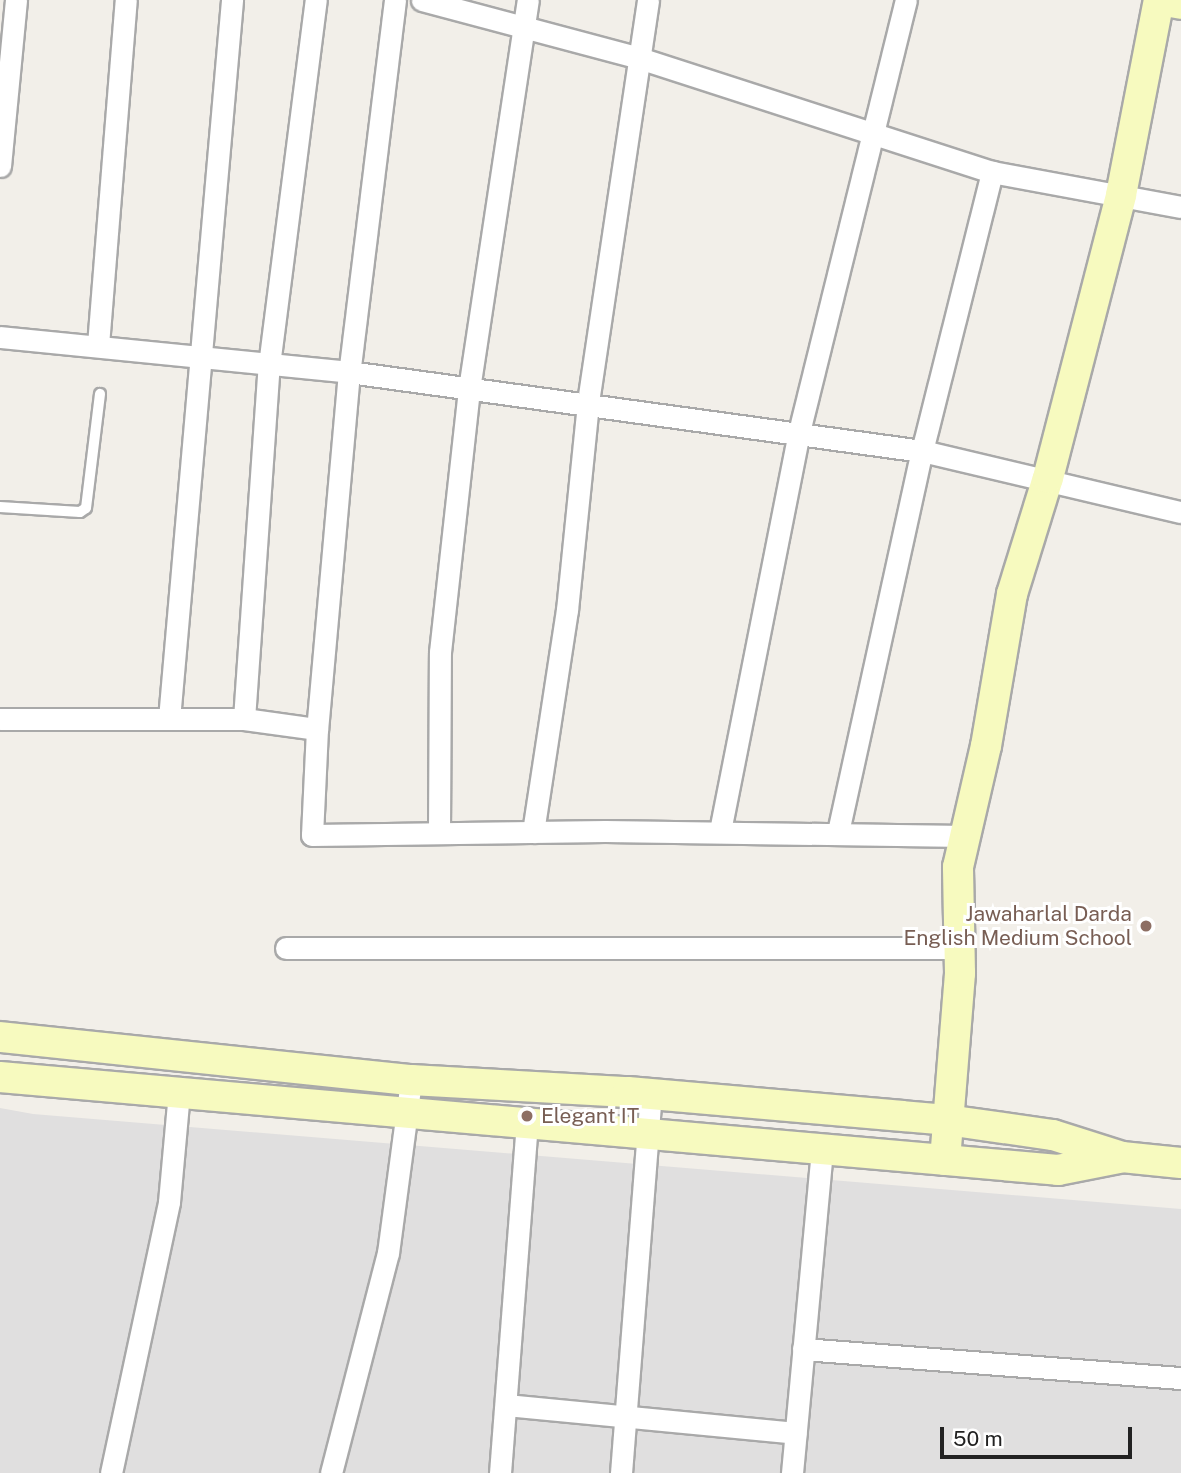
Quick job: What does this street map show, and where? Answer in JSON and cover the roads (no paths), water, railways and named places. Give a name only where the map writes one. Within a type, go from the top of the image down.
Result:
[{"type":"street","points":[[0,166],[16,0]]},
{"type":"street","points":[[98,345],[126,0]]},
{"type":"street","points":[[169,719],[232,0]]},
{"type":"street","points":[[244,719],[269,365],[316,0]]},
{"type":"street","points":[[395,0],[349,372],[317,729],[312,835],[720,831],[966,836]]},
{"type":"street","points":[[422,0],[525,24],[636,57],[876,132],[992,172],[1181,207]]},
{"type":"street","points":[[439,833],[440,652],[469,389],[528,0]]},
{"type":"street","points":[[533,832],[567,610],[588,402],[636,57],[648,0]]},
{"type":"street","points":[[720,831],[798,436],[876,132],[906,0]]},
{"type":"street","points":[[945,1160],[960,948],[958,867],[1012,594],[1048,478],[1121,195],[1159,0],[1181,4]]},
{"type":"street","points":[[838,832],[922,451],[992,172]]},
{"type":"street","points":[[0,337],[349,372],[588,402],[798,436],[922,451],[1048,478],[1181,512]]},
{"type":"street","points":[[0,719],[244,719],[317,729]]},
{"type":"street","points":[[286,948],[960,948]]},
{"type":"street","points":[[0,1037],[411,1080],[651,1094],[947,1120],[1053,1135],[1122,1157],[1181,1163]]},
{"type":"street","points":[[0,1077],[408,1116],[1058,1170],[1122,1157]]},
{"type":"street","points":[[331,1473],[388,1253],[411,1080]]},
{"type":"street","points":[[111,1473],[169,1202],[179,1093]]},
{"type":"street","points":[[621,1473],[651,1094]]},
{"type":"street","points":[[500,1473],[527,1124]]},
{"type":"street","points":[[792,1473],[822,1151]]},
{"type":"street","points":[[803,1349],[1181,1378]]},
{"type":"street","points":[[506,1405],[625,1419],[796,1433]]},
{"type":"lane","points":[[0,507],[80,512],[86,508],[100,394]]},
{"type":"place","name":"Jawaharlal Darda English Medium School","points":[[1146,926]]},
{"type":"place","name":"Elegant IT","points":[[527,1116]]}]
